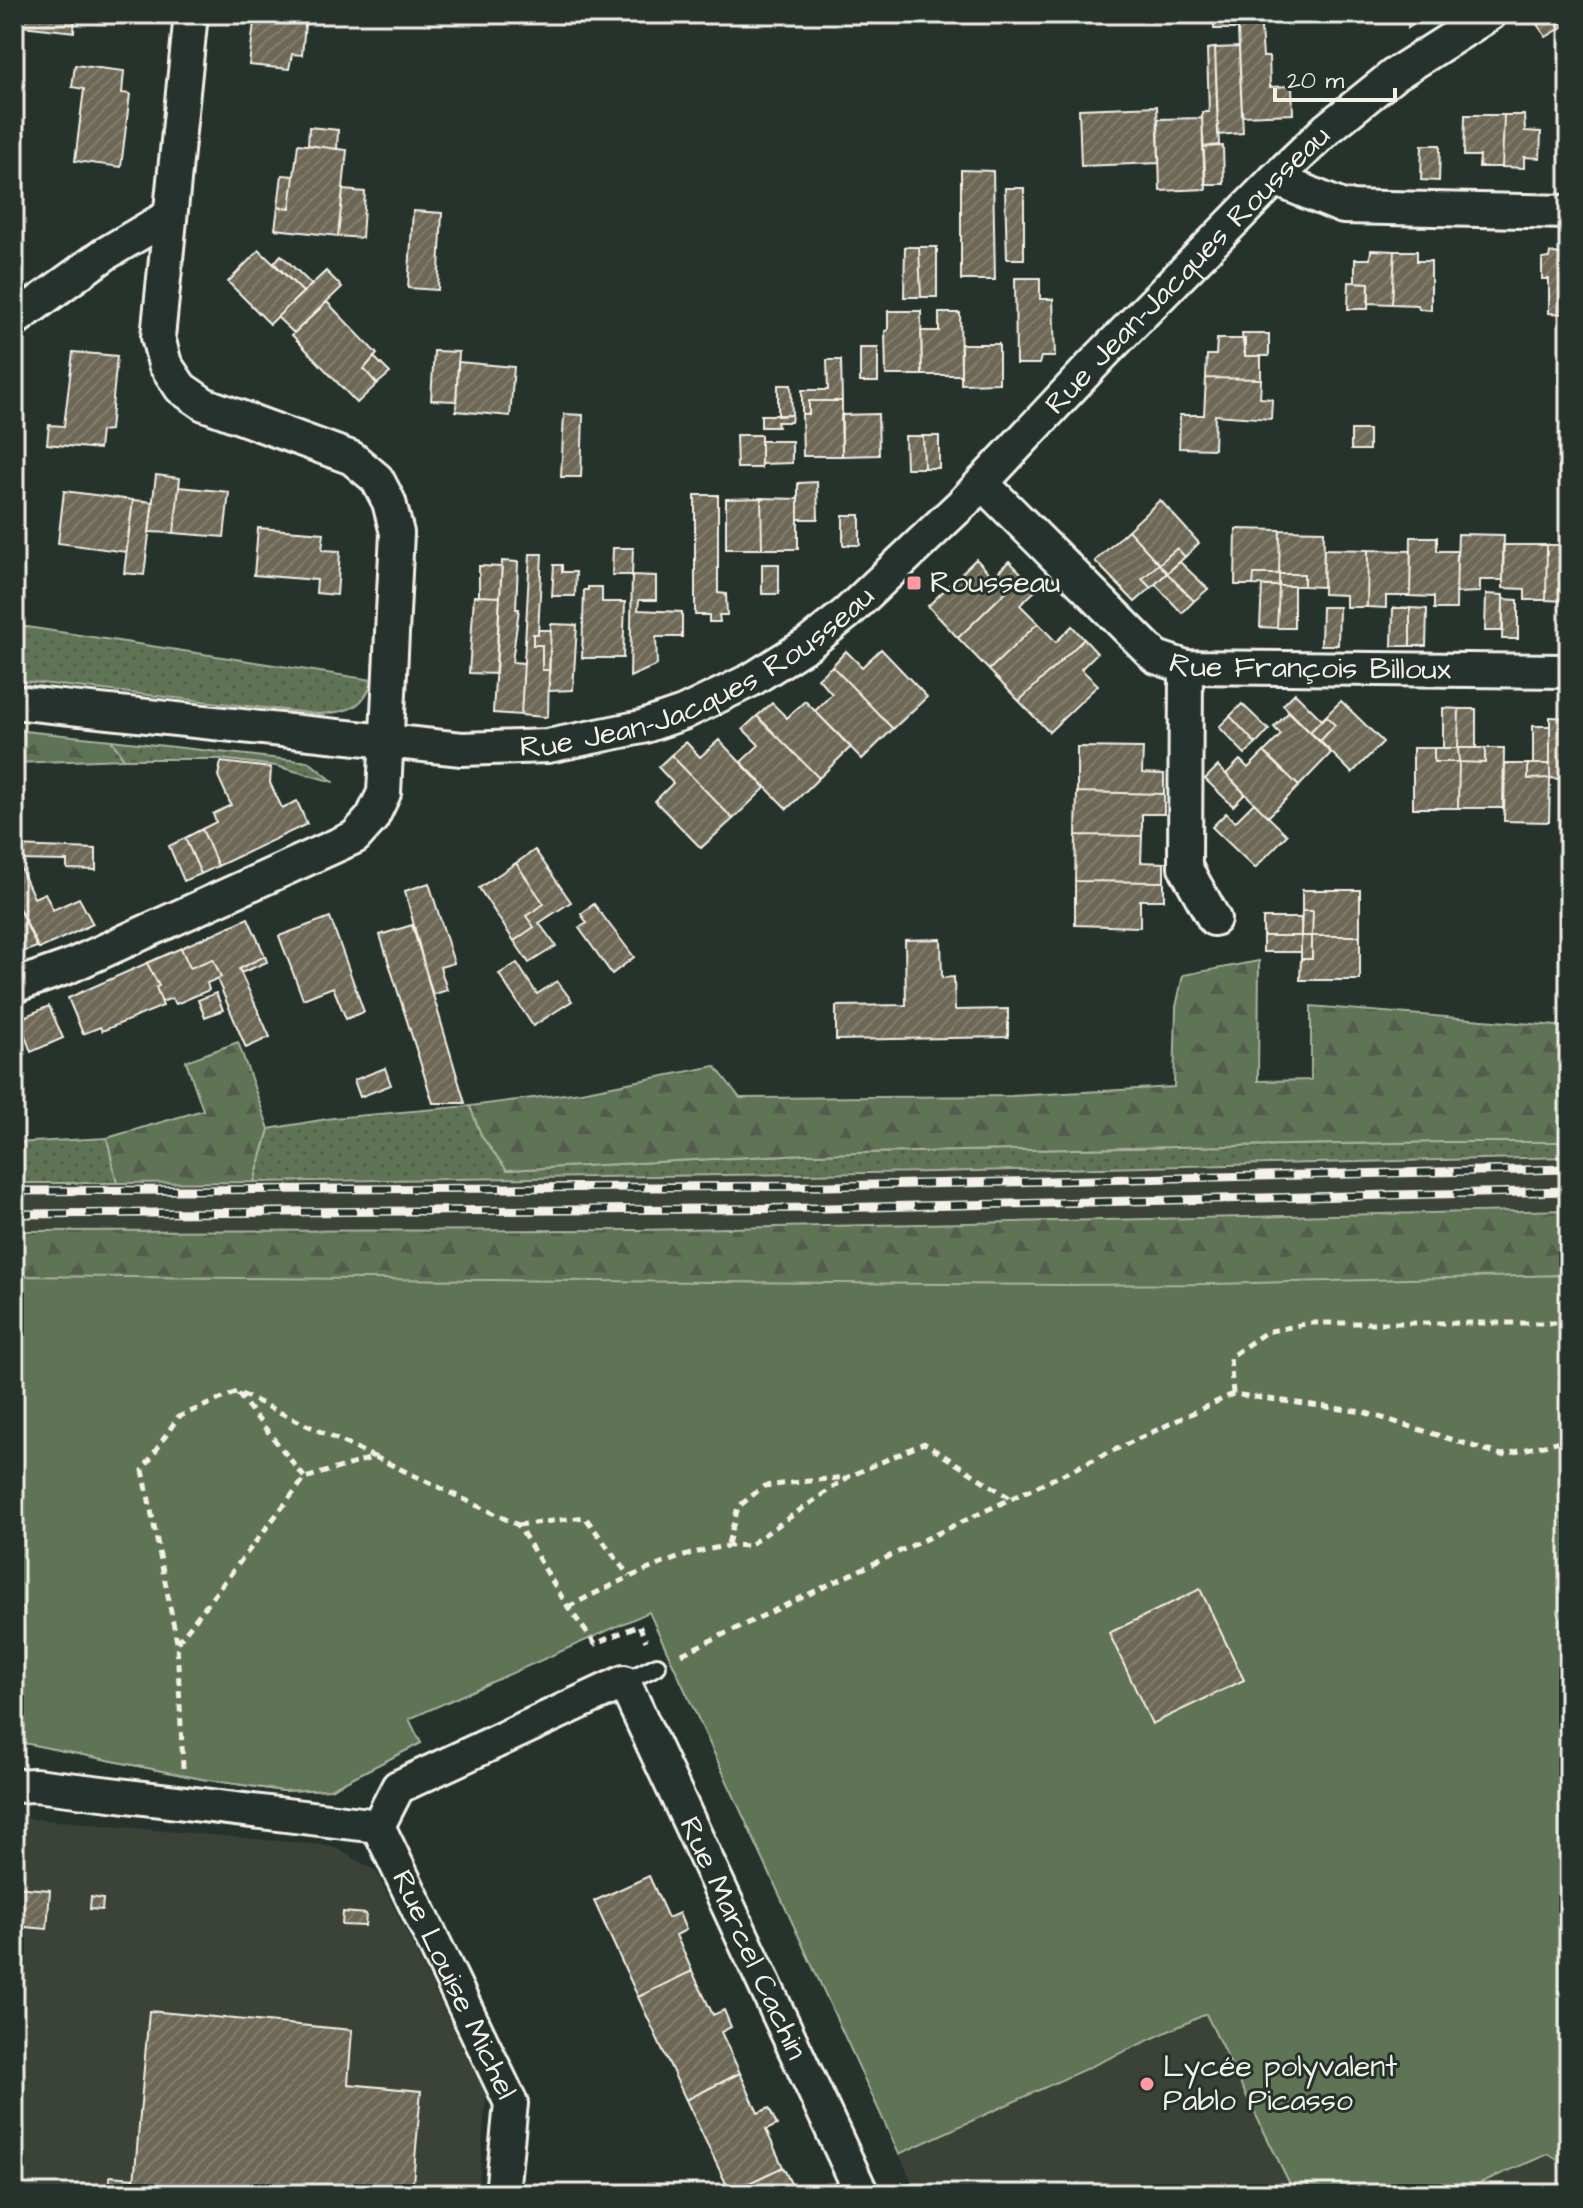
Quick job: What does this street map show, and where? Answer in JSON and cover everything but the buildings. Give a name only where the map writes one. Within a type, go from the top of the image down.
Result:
[{"type":"street","points":[[14,986],[68,967],[355,837],[372,818],[384,793],[397,533],[389,502],[377,479],[352,458],[204,404],[181,388],[165,364],[158,337],[191,14]]},
{"type":"street","name":"Rue Jean-Jacques Rousseau","points":[[14,702],[462,749],[548,746],[642,727],[683,713],[751,680],[808,644],[876,587],[982,483],[1327,129],[1394,75],[1490,14]]},
{"type":"street","points":[[1275,179],[1343,207],[1569,212]]},
{"type":"street","points":[[14,320],[105,254],[169,216]]},
{"type":"street","name":"Rue François Billoux","points":[[982,483],[1156,657],[1186,667],[1569,671]]},
{"type":"street","points":[[1186,667],[1185,867],[1214,919]]},
{"type":"street","points":[[21,1782],[378,1826],[398,1787],[624,1682]]},
{"type":"street","name":"Rue Marcel Cachin","points":[[624,1682],[862,2194]]},
{"type":"street","name":"Rue Louise Michel","points":[[378,1826],[511,2103],[502,2194]]},
{"type":"lane","points":[[624,1682],[657,1666]]},
{"type":"path","points":[[1233,1394],[1230,1357],[1266,1332],[1310,1323],[1569,1323]]},
{"type":"path","points":[[237,1392],[305,1478]]},
{"type":"path","points":[[185,1802],[177,1643],[143,1470],[178,1417],[237,1392],[518,1525],[585,1517],[629,1576]]},
{"type":"path","points":[[518,1525],[568,1607],[595,1644],[639,1625],[657,1666],[1233,1394],[1363,1412],[1502,1455],[1569,1439]]},
{"type":"path","points":[[568,1607],[629,1576],[728,1544],[748,1546],[848,1477],[924,1443],[1011,1498]]},
{"type":"path","points":[[177,1643],[305,1478],[375,1457]]},
{"type":"path","points":[[728,1544],[738,1507],[764,1486],[848,1477]]},
{"type":"shaded area","points":[[1569,1157],[1569,1210],[638,1230],[14,1231],[14,1183],[289,1183]]},
{"type":"shaded area","points":[[14,1817],[332,1846],[376,1871],[486,2096],[478,2194],[14,2194]]},
{"type":"shaded area","name":"Lycée polyvalent Pablo Picasso","points":[[1207,2014],[1295,2194],[918,2194],[899,2154]]},
{"type":"shaded area","points":[[1548,2154],[1564,2164],[1569,2162],[1569,2194],[1454,2194]]},
{"type":"green space","points":[[14,625],[373,680],[364,697],[353,707],[319,714],[14,680]]},
{"type":"green space","points":[[14,730],[111,740],[124,759],[14,763]]},
{"type":"green space","points":[[111,740],[309,762],[334,782],[276,766],[220,759],[124,759]]},
{"type":"green space","points":[[1259,961],[1258,1081],[1311,1080],[1311,1006],[1569,1027],[1569,1142],[805,1154],[507,1170],[482,1137],[470,1106],[581,1092],[715,1066],[740,1098],[1011,1096],[1174,1087],[1176,1007],[1183,975]]},
{"type":"green space","points":[[238,1042],[269,1129],[254,1182],[117,1183],[107,1138],[203,1110],[186,1061]]},
{"type":"green space","points":[[470,1106],[482,1137],[507,1170],[805,1154],[1441,1142],[1569,1142],[1569,1157],[932,1172],[254,1182],[269,1129],[333,1118]]},
{"type":"green space","points":[[107,1138],[117,1183],[14,1183],[14,1143]]},
{"type":"green space","points":[[1569,1210],[1569,1275],[63,1320],[421,1743],[330,1789],[283,1791],[202,1779],[14,1741],[14,1231],[638,1230]]},
{"type":"green space","points":[[1569,1275],[1569,2162],[1564,2164],[1548,2154],[1454,2194],[1295,2194],[1206,2014],[899,2154],[649,1612],[409,1719],[421,1743],[330,1789],[283,1791],[202,1779],[14,1741],[14,1276],[1064,1285]]},
{"type":"railway","points":[[14,1191],[828,1186],[1569,1169]]},
{"type":"railway","points":[[14,1214],[827,1208],[1569,1191]]},
{"type":"place","name":"Rousseau","points":[[914,583]]},
{"type":"place","name":"Lycée polyvalent Pablo Picasso","points":[[1147,2084]]}]
